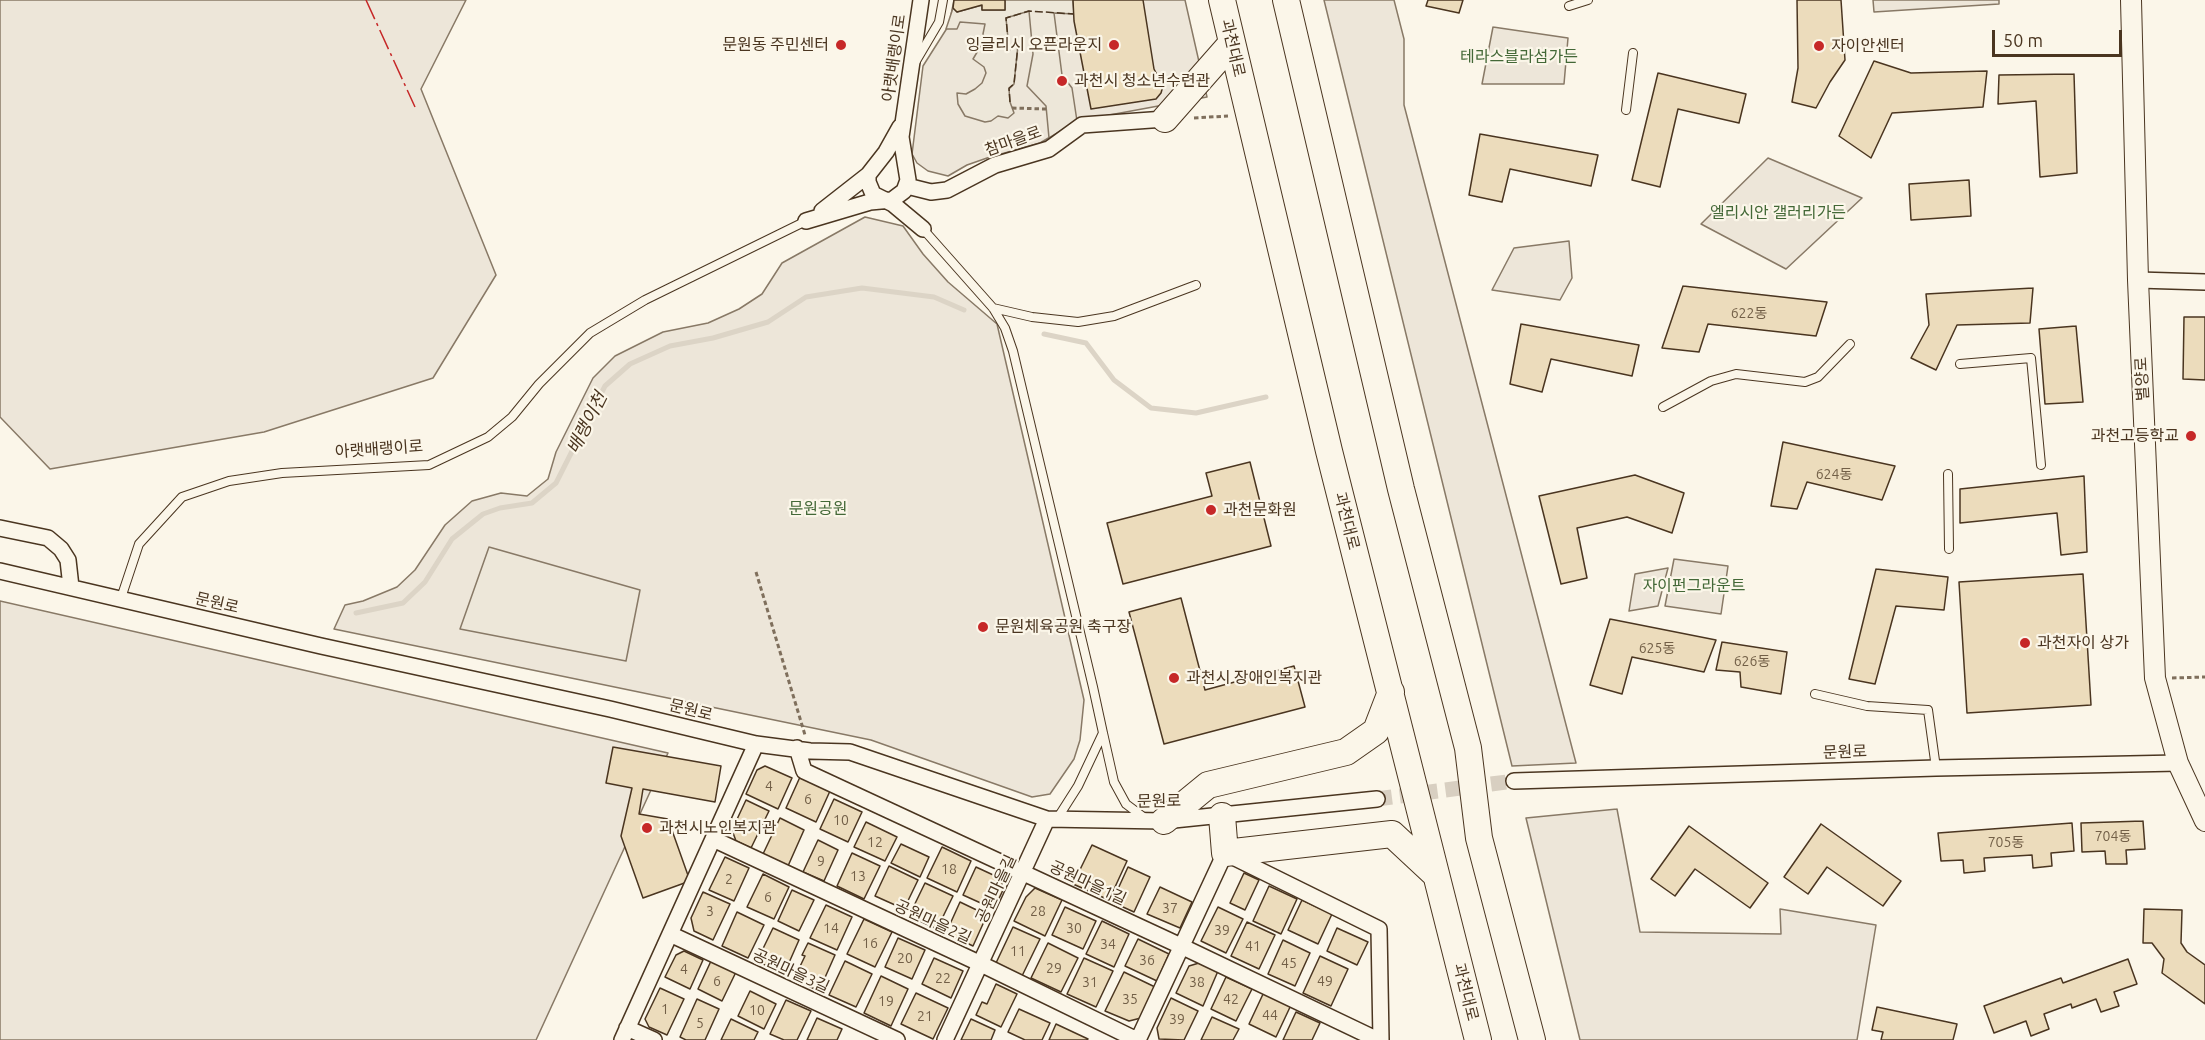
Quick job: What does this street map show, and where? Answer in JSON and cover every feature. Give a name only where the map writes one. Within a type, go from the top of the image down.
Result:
[{"type":"highway","name":"과천대로","points":[[1222,0],[1329,452],[1478,1040]]},
{"type":"highway","points":[[1286,0],[1401,489],[1468,748],[1479,838],[1532,1040]]},
{"type":"highway","points":[[1165,119],[1231,44]]},
{"type":"highway","points":[[1155,820],[1208,785],[1346,752],[1376,731],[1390,692]]},
{"type":"highway","points":[[1222,816],[1225,853],[1392,834],[1436,875]]},
{"type":"street","name":"아랫배랭이로","points":[[903,122],[921,0]]},
{"type":"street","name":"별양로","points":[[2131,0],[2138,280],[2155,678],[2178,763],[2205,821]]},
{"type":"street","name":"참마을로","points":[[906,189],[931,192],[947,190],[995,165],[1049,149],[1083,125],[1165,119]]},
{"type":"street","points":[[806,222],[845,195],[872,169],[886,152],[903,122]]},
{"type":"street","points":[[903,122],[906,189],[914,214],[922,229]]},
{"type":"street","points":[[872,169],[889,160],[896,162],[905,170]]},
{"type":"street","points":[[872,169],[869,188],[873,194],[893,204],[922,229]]},
{"type":"street","points":[[806,222],[849,207],[897,198],[906,189]]},
{"type":"street","points":[[2138,280],[2205,282]]},
{"type":"street","points":[[0,528],[48,538],[62,549],[69,560],[71,587]]},
{"type":"street","name":"문원로","points":[[0,571],[756,744],[850,752],[1052,819],[1155,820],[1222,816],[1377,798]]},
{"type":"street","points":[[654,1040],[625,1034],[756,744]]},
{"type":"street","name":"공원마을1길","points":[[804,749],[804,771],[1379,1040]]},
{"type":"street","name":"문원로","points":[[1514,781],[2178,763]]},
{"type":"street","name":"공원마을길","points":[[945,1040],[1023,873],[1052,819]]},
{"type":"street","name":"공원마을2길","points":[[713,839],[981,964],[1137,1040]]},
{"type":"street","points":[[1137,1040],[1183,947],[1225,853],[1378,929],[1379,1040]]},
{"type":"street","name":"공원마을3길","points":[[670,934],[897,1040]]},
{"type":"lane","points":[[912,68],[939,22],[943,0]]},
{"type":"lane","points":[[1569,6],[1588,0]]},
{"type":"lane","points":[[1626,110],[1633,53]]},
{"type":"lane","name":"아랫배랭이로","points":[[121,598],[140,544],[182,497],[229,481],[282,473],[429,465],[488,437],[504,424],[539,384],[590,333],[645,300],[806,222]]},
{"type":"lane","points":[[922,229],[993,308],[1005,328],[1114,782],[1126,804],[1155,820]]},
{"type":"lane","points":[[993,308],[1032,317],[1078,322],[1114,316],[1196,285]]},
{"type":"lane","points":[[1663,407],[1711,381],[1736,374],[1784,381],[1811,380],[1818,377],[1850,344]]},
{"type":"lane","points":[[1960,364],[2031,358],[2041,465]]},
{"type":"lane","points":[[1948,474],[1949,549]]},
{"type":"lane","points":[[1815,694],[1867,706],[1928,710],[1936,768]]},
{"type":"lane","points":[[1052,819],[1078,786],[1103,733]]},
{"type":"path","points":[[1012,108],[1046,109]]},
{"type":"path","points":[[756,572],[804,749]]},
{"type":"path","points":[[2155,678],[2205,677]]},
{"type":"green space","points":[[0,0],[466,0],[421,89],[496,275],[433,378],[264,432],[50,469],[0,417]]},
{"type":"green space","name":"과천시 청소년수련관","points":[[954,0],[1185,0],[1207,97],[1077,121],[1040,143],[967,165],[948,176],[928,171],[917,163],[912,154],[923,66],[949,25]]},
{"type":"green space","points":[[1324,0],[1394,0],[1404,39],[1404,105],[1576,763],[1512,766]]},
{"type":"green space","points":[[1873,0],[1999,0],[1999,4],[1874,12]]},
{"type":"green space","name":"테라스블라섬가든","points":[[1493,27],[1568,38],[1564,84],[1482,84]]},
{"type":"green space","name":"엘리시안 갤러리가든","points":[[1768,158],[1862,198],[1786,269],[1701,224]]},
{"type":"green space","name":"문원공원","points":[[865,217],[903,226],[923,254],[948,282],[997,324],[1084,700],[1080,740],[1074,759],[1050,794],[1032,797],[871,740],[334,629],[345,605],[363,601],[397,587],[415,570],[445,525],[472,501],[501,493],[527,496],[548,479],[556,452],[593,378],[615,356],[663,332],[708,323],[739,309],[762,294],[782,263]]},
{"type":"green space","points":[[1569,241],[1572,278],[1560,300],[1492,290],[1514,248]]},
{"type":"green space","name":"자이펀그라운트","points":[[1674,559],[1728,566],[1721,614],[1665,606]]},
{"type":"green space","points":[[1668,568],[1658,606],[1629,611],[1635,574]]},
{"type":"green space","points":[[0,601],[668,753],[536,1040],[0,1040]]},
{"type":"green space","points":[[1617,809],[1640,932],[1781,934],[1780,909],[1876,925],[1857,1040],[1580,1040],[1526,818]]},
{"type":"shaded area","points":[[1005,0],[1073,0],[1074,14],[1054,13],[1062,75],[1072,88],[1077,121],[1049,138],[1046,106],[1027,86],[1033,54],[1029,11],[1006,18],[1009,49],[1018,45],[1014,84],[1009,89],[1014,113],[1008,118],[998,116],[985,122],[965,116],[958,104],[957,93],[966,94],[975,89],[982,83],[986,73],[984,67],[973,59],[985,39],[983,34],[985,24],[960,22],[957,29],[946,29],[953,8],[957,12],[982,5],[982,10],[1005,10]]},
{"type":"shaded area","points":[[489,547],[640,590],[626,661],[460,629]]},
{"type":"building","points":[[954,0],[1005,0],[1005,10],[982,10],[982,5],[957,12],[953,8]]},
{"type":"building","name":"잉글리시 오픈라운지","points":[[1073,0],[1143,0],[1154,69],[1163,86],[1156,99],[1091,109],[1074,21]]},
{"type":"building","points":[[1428,0],[1463,0],[1459,13],[1426,6]]},
{"type":"building","points":[[1797,0],[1841,0],[1845,60],[1816,108],[1792,102],[1798,68]]},
{"type":"building","points":[[1874,61],[1911,73],[1987,71],[1983,107],[1892,113],[1871,158],[1839,136]]},
{"type":"building","points":[[1658,73],[1746,94],[1739,123],[1678,109],[1660,187],[1632,180]]},
{"type":"building","points":[[2074,74],[2077,173],[2040,177],[2036,101],[1998,104],[1999,75]]},
{"type":"building","points":[[1480,134],[1598,155],[1591,186],[1510,169],[1502,202],[1469,195]]},
{"type":"building","points":[[1969,180],[1971,216],[1911,220],[1909,184]]},
{"type":"building","points":[[1683,286],[1827,302],[1816,336],[1708,324],[1699,352],[1662,348]]},
{"type":"building","points":[[2033,288],[2030,323],[1957,325],[1936,370],[1911,358],[1929,325],[1926,294]]},
{"type":"building","points":[[2184,317],[2205,317],[2205,380],[2183,379]]},
{"type":"building","points":[[1521,324],[1639,345],[1632,376],[1551,359],[1542,392],[1510,384]]},
{"type":"building","points":[[2076,326],[2083,402],[2045,404],[2039,329]]},
{"type":"building","points":[[1783,442],[1895,466],[1882,500],[1807,482],[1797,509],[1771,506]]},
{"type":"building","name":"과천문화원","points":[[1250,462],[1271,546],[1123,584],[1107,523],[1212,496],[1206,473]]},
{"type":"building","points":[[1635,475],[1684,493],[1672,533],[1627,517],[1577,528],[1587,578],[1561,584],[1539,496]]},
{"type":"building","points":[[2084,476],[2087,552],[2061,555],[2057,513],[1960,523],[1960,489]]},
{"type":"building","points":[[1876,569],[1948,577],[1944,610],[1896,606],[1875,684],[1849,679]]},
{"type":"building","name":"과천자이 상가","points":[[2083,574],[2091,705],[1967,713],[1959,582]]},
{"type":"building","name":"과천시 장애인복지관","points":[[1181,598],[1205,690],[1294,666],[1305,707],[1164,744],[1129,612]]},
{"type":"building","points":[[1610,619],[1716,640],[1704,672],[1632,657],[1622,694],[1590,685]]},
{"type":"building","points":[[1722,642],[1787,652],[1781,694],[1741,687],[1740,672],[1716,670]]},
{"type":"building","name":"과천시노인복지관","points":[[613,747],[721,766],[715,802],[643,789],[639,814],[668,819],[690,881],[643,898],[621,836],[632,788],[606,783]]},
{"type":"building","points":[[765,766],[792,778],[778,809],[746,794],[757,770]]},
{"type":"building","points":[[800,777],[830,791],[816,822],[786,808]]},
{"type":"building","points":[[834,799],[862,812],[848,842],[820,829]]},
{"type":"building","points":[[746,800],[769,811],[751,848],[736,841],[732,830]]},
{"type":"building","points":[[780,818],[804,830],[788,866],[763,854]]},
{"type":"building","points":[[2143,821],[2145,849],[2126,850],[2127,864],[2106,864],[2105,851],[2082,852],[2081,823]]},
{"type":"building","points":[[866,822],[897,837],[885,861],[854,847]]},
{"type":"building","points":[[2072,823],[2074,851],[2051,853],[2052,866],[2033,868],[2032,855],[1984,858],[1985,871],[1964,873],[1963,860],[1941,861],[1938,833]]},
{"type":"building","points":[[1821,824],[1901,881],[1883,906],[1827,867],[1808,894],[1784,877]]},
{"type":"building","points":[[1689,826],[1768,883],[1750,908],[1695,869],[1675,896],[1651,879]]},
{"type":"building","points":[[818,840],[838,850],[824,881],[803,872]]},
{"type":"building","points":[[901,844],[929,857],[920,877],[891,863]]},
{"type":"building","points":[[1092,845],[1127,861],[1109,900],[1073,884]]},
{"type":"building","points":[[942,847],[971,861],[957,892],[927,878]]},
{"type":"building","points":[[852,853],[880,866],[864,899],[837,886]]},
{"type":"building","points":[[725,857],[749,868],[734,901],[709,890]]},
{"type":"building","points":[[889,866],[918,880],[904,909],[875,896]]},
{"type":"building","points":[[976,867],[1004,880],[1001,886],[1004,888],[994,909],[963,895]]},
{"type":"building","points":[[1128,867],[1150,877],[1134,912],[1112,902]]},
{"type":"building","points":[[1244,873],[1259,880],[1245,910],[1230,903]]},
{"type":"building","points":[[763,874],[789,887],[774,919],[747,907]]},
{"type":"building","points":[[925,883],[953,896],[937,929],[909,916]]},
{"type":"building","points":[[1269,886],[1297,899],[1281,934],[1253,921]]},
{"type":"building","points":[[1160,887],[1192,902],[1180,928],[1147,914]]},
{"type":"building","points":[[1035,888],[1062,900],[1045,936],[1014,921],[1026,897]]},
{"type":"building","points":[[792,890],[814,900],[799,931],[778,921]]},
{"type":"building","points":[[703,892],[730,904],[713,940],[694,931],[691,918]]},
{"type":"building","points":[[1302,900],[1332,914],[1318,944],[1288,930]]},
{"type":"building","points":[[960,902],[987,915],[973,946],[946,933]]},
{"type":"building","points":[[826,905],[852,917],[837,950],[810,938]]},
{"type":"building","points":[[1065,907],[1096,921],[1083,949],[1052,935]]},
{"type":"building","points":[[1218,907],[1243,919],[1226,953],[1201,941]]},
{"type":"building","points":[[2144,909],[2182,910],[2181,943],[2187,952],[2205,965],[2205,1004],[2162,973],[2164,959],[2152,943],[2143,943]]},
{"type":"building","points":[[737,912],[764,925],[748,958],[722,946]]},
{"type":"building","points":[[864,919],[892,932],[875,967],[847,954]]},
{"type":"building","points":[[1102,921],[1129,934],[1114,967],[1086,954]]},
{"type":"building","points":[[1247,922],[1275,935],[1259,969],[1231,956]]},
{"type":"building","points":[[1013,927],[1040,939],[1022,976],[996,963]]},
{"type":"building","points":[[773,928],[799,940],[784,974],[757,961]]},
{"type":"building","points":[[1337,928],[1368,942],[1357,965],[1327,951]]},
{"type":"building","points":[[898,938],[925,950],[912,979],[885,967]]},
{"type":"building","points":[[1138,939],[1169,954],[1157,981],[1125,966]]},
{"type":"building","points":[[1283,940],[1310,953],[1295,986],[1268,974]]},
{"type":"building","points":[[808,943],[835,955],[819,991],[794,979],[805,956],[802,955]]},
{"type":"building","points":[[1048,943],[1078,958],[1061,992],[1031,978]]},
{"type":"building","points":[[684,951],[703,960],[690,989],[665,977],[676,955]]},
{"type":"building","points":[[1320,956],[1348,969],[1331,1006],[1303,993]]},
{"type":"building","points":[[934,958],[963,971],[951,998],[922,984]]},
{"type":"building","points":[[1084,958],[1113,971],[1096,1007],[1067,994]]},
{"type":"building","points":[[2128,959],[2137,984],[2114,992],[2119,1006],[2101,1012],[2096,999],[2072,1008],[2071,1004],[2044,1014],[2049,1029],[2031,1036],[2026,1021],[1994,1033],[1984,1006],[2061,978],[2063,983]]},
{"type":"building","points":[[711,961],[736,972],[722,1001],[698,989]]},
{"type":"building","points":[[845,961],[872,974],[856,1007],[829,995]]},
{"type":"building","points":[[1199,963],[1218,971],[1203,1006],[1176,993],[1189,966]]},
{"type":"building","points":[[1124,972],[1155,987],[1141,1018],[1129,1021],[1105,1011]]},
{"type":"building","points":[[881,976],[908,989],[891,1026],[864,1013]]},
{"type":"building","points":[[1226,977],[1252,989],[1236,1021],[1211,1009]]},
{"type":"building","points":[[996,984],[1017,994],[1001,1027],[976,1015],[982,1002],[987,1004]]},
{"type":"building","points":[[660,988],[684,999],[667,1035],[649,1027],[645,1019]]},
{"type":"building","points":[[750,991],[776,1004],[764,1029],[738,1016]]},
{"type":"building","points":[[1264,992],[1291,1005],[1276,1037],[1249,1024]]},
{"type":"building","points":[[916,993],[948,1008],[933,1039],[901,1024]]},
{"type":"building","points":[[1171,998],[1198,1011],[1184,1040],[1159,1039],[1157,1028]]},
{"type":"building","points":[[697,999],[719,1009],[705,1040],[686,1040],[680,1037]]},
{"type":"building","points":[[786,1000],[811,1011],[797,1040],[784,1040],[770,1034]]},
{"type":"building","points":[[1877,1007],[1957,1024],[1953,1040],[1881,1040],[1883,1032],[1872,1030]]},
{"type":"building","points":[[1019,1009],[1050,1023],[1042,1040],[1025,1040],[1008,1032]]},
{"type":"building","points":[[1296,1012],[1320,1023],[1312,1040],[1283,1040]]},
{"type":"building","points":[[1212,1017],[1239,1029],[1233,1040],[1201,1040]]},
{"type":"building","points":[[817,1018],[842,1029],[837,1040],[807,1040]]},
{"type":"building","points":[[731,1019],[758,1032],[754,1040],[721,1040]]},
{"type":"building","points":[[971,1019],[995,1030],[991,1040],[961,1040]]},
{"type":"building","points":[[1056,1024],[1088,1039],[1049,1040]]},
{"type":"waterway","name":"배랭이천","points":[[356,613],[403,603],[425,582],[452,539],[483,514],[500,508],[532,503],[556,483],[605,386],[630,364],[670,346],[713,338],[768,322],[806,297],[862,288],[934,297],[964,310]]},
{"type":"waterway","name":"배랭이천","points":[[1044,334],[1086,343],[1114,380],[1151,408],[1196,413],[1266,397]]},
{"type":"tunnel","points":[[1377,799],[1514,781]]},
{"type":"fence","points":[[1010,102],[1009,88],[1014,84],[1018,45],[1009,50],[1006,18],[1029,11],[1074,14]]},
{"type":"power","points":[[366,0],[415,107]]},
{"type":"place","name":"문원동 주민센터","points":[[841,45]]},
{"type":"place","name":"잉글리시 오픈라운지","points":[[1114,45]]},
{"type":"place","name":"자이안센터","points":[[1819,46]]},
{"type":"place","name":"과천시 청소년수련관","points":[[1062,81]]},
{"type":"place","name":"과천고등학교","points":[[2191,436]]},
{"type":"place","name":"과천문화원","points":[[1211,510]]},
{"type":"place","name":"문원체육공원 축구장","points":[[983,627]]},
{"type":"place","name":"과천자이 상가","points":[[2025,643]]},
{"type":"place","name":"과천시 장애인복지관","points":[[1174,678]]},
{"type":"place","name":"과천시노인복지관","points":[[647,828]]}]
